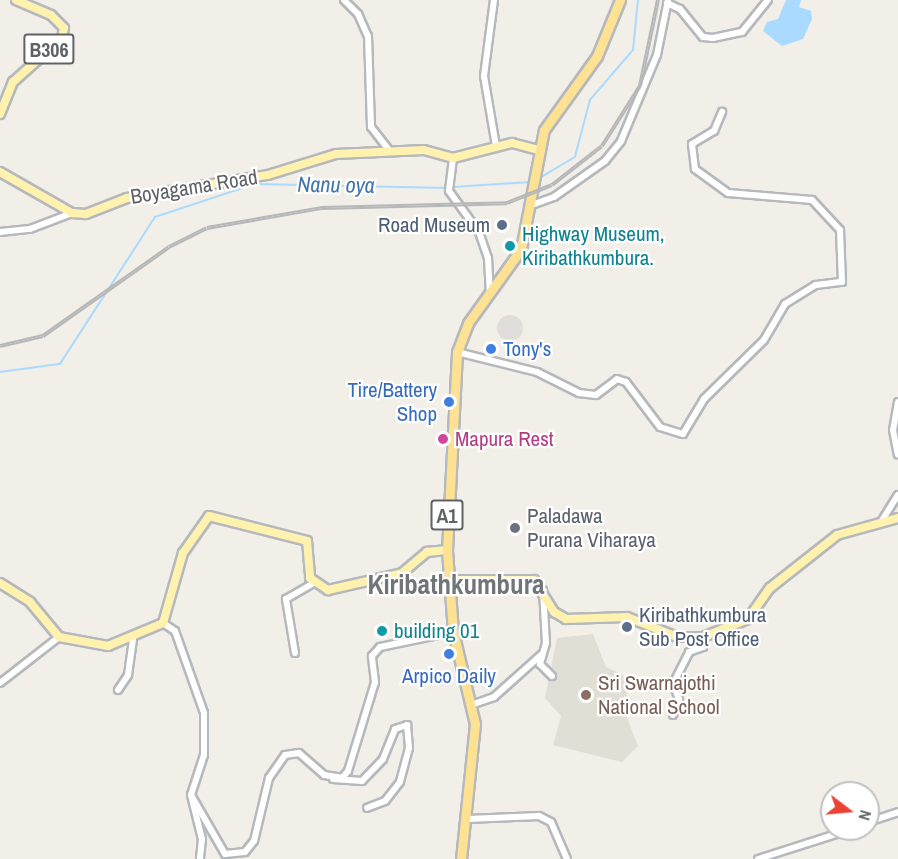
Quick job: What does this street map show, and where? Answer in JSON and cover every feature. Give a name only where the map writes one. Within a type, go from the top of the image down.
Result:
[{"type":"highway","name":"A1","points":[[461,859],[467,819],[471,705],[453,632],[447,549],[457,352],[490,291],[521,249],[538,150],[562,99],[606,40],[620,0]]},
{"type":"main road","name":"B306","points":[[0,114],[13,82],[62,38],[64,28],[51,15],[16,0]]},
{"type":"main road","points":[[453,158],[496,146],[521,143],[538,150]]},
{"type":"main road","name":"Boyagama Road","points":[[72,213],[86,214],[127,198],[268,175],[336,154],[424,150],[453,158]]},
{"type":"main road","points":[[0,172],[72,213]]},
{"type":"main road","points":[[0,583],[30,602],[59,637],[108,646],[133,640],[163,623],[183,553],[209,516],[307,541],[311,549],[307,566],[314,583],[328,590],[348,582],[382,579],[415,566],[427,552],[447,549]]},
{"type":"main road","points":[[451,580],[534,580],[566,619],[627,617],[678,637],[703,637],[748,619],[770,588],[837,535],[898,518]]},
{"type":"street","points":[[344,0],[358,14],[368,36],[371,127],[390,151]]},
{"type":"street","points":[[494,0],[484,76],[496,146]]},
{"type":"street","points":[[529,206],[554,196],[605,161],[621,141],[654,65],[668,1],[681,9],[703,37],[713,38],[742,32],[768,0]]},
{"type":"street","points":[[457,352],[537,372],[579,393],[596,395],[617,380],[626,382],[660,427],[683,434],[704,399],[764,340],[785,304],[816,285],[842,282],[840,230],[812,200],[728,193],[695,169],[692,144],[714,131],[722,112]]},
{"type":"street","points":[[453,158],[449,191],[479,232],[488,258],[490,291]]},
{"type":"street","points":[[0,232],[30,229],[72,213]]},
{"type":"street","points":[[898,402],[893,430],[898,455]]},
{"type":"street","points":[[881,522],[898,495]]},
{"type":"street","points":[[295,653],[286,599],[314,583]]},
{"type":"street","points":[[471,705],[494,697],[527,663],[538,657],[546,643],[539,600],[545,594]]},
{"type":"street","points":[[163,623],[175,631],[204,713],[204,755],[191,795],[202,839],[200,859]]},
{"type":"street","points":[[324,775],[342,778],[348,771],[375,682],[372,656],[397,640],[453,632]]},
{"type":"street","points":[[0,682],[59,637]]},
{"type":"street","points":[[673,715],[679,699],[673,684],[689,652],[703,646],[703,637]]},
{"type":"street","points":[[118,690],[129,675],[133,640]]},
{"type":"street","points":[[538,657],[540,664],[552,676]]},
{"type":"street","points":[[191,795],[225,854],[237,856],[254,841],[269,778],[285,755],[299,753],[324,775],[348,784],[362,781],[383,759],[395,729],[407,725],[410,748],[400,782],[385,801],[367,808]]},
{"type":"street","points":[[880,818],[898,812]]},
{"type":"street","points":[[467,819],[540,816],[551,822],[567,859]]},
{"type":"street","points":[[758,859],[820,839]]},
{"type":"shaded area","points":[[510,315],[520,318],[523,328],[520,338],[510,341],[500,338],[497,328],[500,318]]},
{"type":"shaded area","name":"Sri Swarnajothi National School","points":[[593,634],[606,667],[623,675],[627,691],[626,715],[638,746],[622,762],[553,745],[561,716],[545,698],[557,638]]},
{"type":"water","points":[[786,0],[801,0],[799,7],[811,11],[812,19],[803,39],[782,46],[763,31],[767,22],[778,19]]},
{"type":"waterway","name":"Nanu oya","points":[[538,179],[575,157],[590,100],[633,50],[638,0]]},
{"type":"waterway","name":"Nanu oya","points":[[453,187],[531,182]]},
{"type":"waterway","name":"Nanu oya","points":[[0,372],[60,364],[155,217],[255,184],[448,188]]},
{"type":"railway","points":[[0,346],[43,336],[169,247],[207,228],[322,208],[507,203],[552,185],[602,146],[640,86],[658,0]]},
{"type":"place","name":"Road Museum","points":[[502,225]]},
{"type":"place","name":"Highway Museum, Kiribathkumbura.","points":[[510,246]]},
{"type":"place","name":"Tony's","points":[[491,349]]},
{"type":"place","name":"Tire/Battery Shop","points":[[449,402]]},
{"type":"place","name":"Mapura Rest","points":[[443,439]]},
{"type":"place","name":"Paladawa Purana Viharaya","points":[[515,528]]},
{"type":"place","name":"Kiribathkumbura Sub Post Office","points":[[627,627]]},
{"type":"place","name":"building 01","points":[[382,631]]},
{"type":"place","name":"Arpico Daily","points":[[449,654]]},
{"type":"place","name":"Sri Swarnajothi National School","points":[[586,695]]},
{"type":"district","name":"Kiribathkumbura","points":[[456,585]]}]
